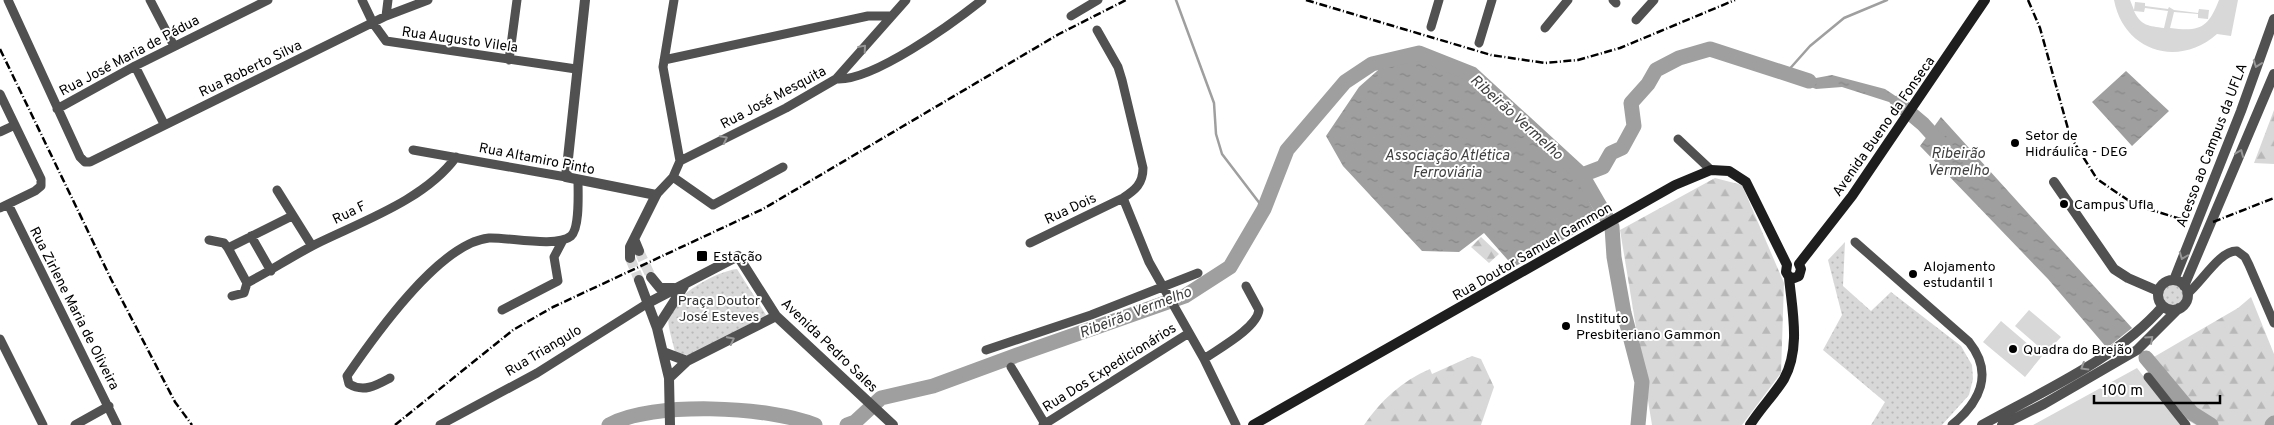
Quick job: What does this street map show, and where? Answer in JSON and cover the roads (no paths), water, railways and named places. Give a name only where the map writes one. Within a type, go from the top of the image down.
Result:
[{"type":"main road","name":"Avenida Bueno da Fonseca","points":[[1799,264],[1852,196],[1985,0]]},
{"type":"main road","points":[[1711,170],[1729,171],[1746,182],[1787,265],[1786,272],[1789,277],[1794,339],[1790,364],[1784,379],[1750,425]]},
{"type":"main road","name":"Rua Doutor Samuel Gammon","points":[[1253,425],[1675,185],[1711,170]]},
{"type":"main road","points":[[1787,265],[1794,262],[1799,264],[1801,274],[1794,278],[1789,277]]},
{"type":"street","points":[[8,0],[57,109]]},
{"type":"street","points":[[150,0],[174,46]]},
{"type":"street","name":"Rua José Maria de Pádua","points":[[57,109],[135,66],[268,0]]},
{"type":"street","name":"Rua Augusto Vilela","points":[[362,0],[373,23],[386,40],[394,43],[576,69]]},
{"type":"street","points":[[386,16],[388,0]]},
{"type":"street","name":"Rua Roberto Silva","points":[[57,109],[85,162],[90,162],[386,16],[428,0]]},
{"type":"street","points":[[509,60],[517,0]]},
{"type":"street","points":[[566,177],[576,69],[585,0]]},
{"type":"street","points":[[630,258],[630,247],[656,194],[673,177],[680,161],[663,75],[674,0]]},
{"type":"street","points":[[836,79],[906,0]]},
{"type":"street","name":"Rua José Mesquita","points":[[680,161],[786,108],[836,79],[844,80],[860,75],[908,51],[956,20],[982,0]]},
{"type":"street","points":[[1071,16],[1098,0]]},
{"type":"street","points":[[1431,27],[1439,0]]},
{"type":"street","points":[[1479,43],[1492,0]]},
{"type":"street","points":[[1546,28],[1568,0]]},
{"type":"street","points":[[1636,20],[1654,0]]},
{"type":"street","points":[[664,60],[868,16],[890,16]]},
{"type":"street","name":"Acesso ao Campus da UFLA","points":[[2174,280],[2238,119],[2274,19]]},
{"type":"street","name":"Rua Dois","points":[[1030,242],[1123,198],[1138,187],[1142,181],[1143,168],[1120,73],[1097,30]]},
{"type":"street","points":[[135,66],[164,124]]},
{"type":"street","name":"Acesso ao Campus da UFLA","points":[[2186,290],[2274,74]]},
{"type":"street","points":[[0,94],[41,178],[41,186],[35,191],[4,206]]},
{"type":"street","points":[[0,132],[15,124]]},
{"type":"street","points":[[1678,139],[1711,170]]},
{"type":"street","name":"Rua Altamiro Pinto","points":[[413,150],[656,194]]},
{"type":"street","name":"Rua F","points":[[232,296],[244,293],[247,283],[312,246],[402,202],[448,169],[456,157]]},
{"type":"street","points":[[673,177],[713,205],[783,167]]},
{"type":"street","points":[[390,378],[372,388],[354,388],[349,384],[347,376],[406,297],[450,256],[487,238],[564,240],[569,238],[576,230],[578,180]]},
{"type":"street","points":[[2054,182],[2114,269],[2128,278],[2158,291]]},
{"type":"street","points":[[277,190],[312,246]]},
{"type":"street","points":[[1123,198],[1163,290],[1204,359],[1236,425]]},
{"type":"street","name":"Rua Zirlene Maria de Oliveira","points":[[4,206],[109,406],[117,425]]},
{"type":"street","points":[[228,248],[292,216]]},
{"type":"street","points":[[252,236],[271,271]]},
{"type":"street","points":[[634,239],[639,251]]},
{"type":"street","points":[[209,240],[224,243],[247,283]]},
{"type":"street","points":[[502,310],[558,281],[554,257],[564,240]]},
{"type":"street","points":[[1855,242],[1970,342],[1975,350],[1984,372],[1981,385],[1976,397],[1956,423]]},
{"type":"street","points":[[2186,290],[2199,284],[2228,251],[2237,251],[2245,257],[2250,265],[2274,323]]},
{"type":"street","name":"Avenida Pedro Sales","points":[[684,285],[738,256],[776,316],[893,425]]},
{"type":"street","points":[[986,350],[1163,290],[1198,274]]},
{"type":"street","points":[[651,277],[655,284],[664,290],[684,285]]},
{"type":"street","points":[[640,280],[657,328],[669,378],[670,424]]},
{"type":"street","points":[[2179,308],[2171,310],[2163,306],[2158,299],[2158,291],[2164,283],[2174,280],[2186,290]]},
{"type":"street","points":[[648,303],[684,285]]},
{"type":"street","points":[[657,328],[684,285]]},
{"type":"street","points":[[1204,359],[1230,341],[1258,317],[1259,310],[1246,286]]},
{"type":"street","points":[[2002,425],[2044,404],[2136,350],[2162,328],[2186,302],[2186,290]]},
{"type":"street","name":"Rua Triangulo","points":[[440,425],[536,373],[648,303]]},
{"type":"street","points":[[1982,425],[2134,336],[2163,306]]},
{"type":"street","points":[[669,378],[686,361],[776,316]]},
{"type":"street","name":"Rua Dos Expedicionários","points":[[1044,424],[1189,333]]},
{"type":"street","points":[[0,339],[43,425]]},
{"type":"street","points":[[663,352],[686,361]]},
{"type":"street","points":[[1011,367],[1044,424]]},
{"type":"street","points":[[2148,378],[2186,425]]},
{"type":"street","points":[[75,425],[109,406]]},
{"type":"water","name":"Associação Atlética Ferroviária","points":[[1419,58],[1462,74],[1574,173],[1599,220],[1514,267],[1484,233],[1459,252],[1422,251],[1343,166],[1326,136],[1359,87],[1385,64]]},
{"type":"water","points":[[2126,71],[2169,111],[2132,146],[2092,102]]},
{"type":"water","points":[[1793,72],[1816,78],[1832,75],[1885,89],[1909,105],[1903,114],[1889,102],[1842,87],[1816,89],[1786,78]]},
{"type":"water","name":"Ribeirão Vermelho","points":[[1941,117],[2132,328],[2107,348],[2048,279],[1920,146]]},
{"type":"waterway","points":[[1176,0],[1214,103],[1216,134],[1222,154],[1264,209]]},
{"type":"waterway","points":[[1786,73],[1810,46],[1844,18],[1887,0]]},
{"type":"waterway","name":"Ribeirão Vermelho","points":[[847,425],[855,422],[881,398],[933,386],[1185,296],[1230,267],[1264,209],[1287,150],[1345,82],[1372,64],[1419,53],[1472,74],[1582,175],[1603,167],[1611,153],[1622,148],[1634,126],[1631,103],[1648,84],[1656,70],[1679,58],[1710,49],[1809,81]]},
{"type":"waterway","name":"Ribeirão Vermelho","points":[[1898,103],[1923,124],[1944,147]]},
{"type":"waterway","name":"Ribeirão Vermelho","points":[[1582,175],[1612,227],[1614,257],[1624,313],[1642,382],[1638,425]]},
{"type":"waterway","name":"Ribeirão Vermelho","points":[[2146,358],[2192,413],[2211,425]]},
{"type":"waterway","name":"Ribeirão Vermelho","points":[[609,425],[628,417],[681,409],[741,410],[795,419],[815,425]]},
{"type":"waterway","name":"Ribeirão Vermelho","points":[[795,417],[798,425]]},
{"type":"tunnel","points":[[639,251],[651,277]]},
{"type":"tunnel","points":[[630,258],[639,280]]},
{"type":"railway","points":[[395,425],[513,330],[553,307],[763,209],[1059,34],[1126,0]]},
{"type":"railway","points":[[1306,0],[1491,55],[1545,63],[1578,60],[1620,48],[1735,0]]},
{"type":"railway","points":[[2028,0],[2040,28],[2070,136],[2097,179],[2135,205],[2184,220]]},
{"type":"railway","points":[[0,49],[111,279],[175,402],[192,425]]},
{"type":"railway","points":[[2213,222],[2274,198]]},
{"type":"place","name":"Setor de Hidráulica - DEG","points":[[2015,143]]},
{"type":"place","name":"Campus Ufla","points":[[2064,204]]},
{"type":"place","name":"Estação","points":[[702,256]]},
{"type":"place","name":"Alojamento estudantil 1","points":[[1913,274]]},
{"type":"place","name":"Instituto Presbiteriano Gammon","points":[[1566,326]]},
{"type":"place","name":"Quadra do Brejão","points":[[2013,349]]},
{"type":"park label","name":"Praça Doutor José Esteves","points":[[719,308]]}]
